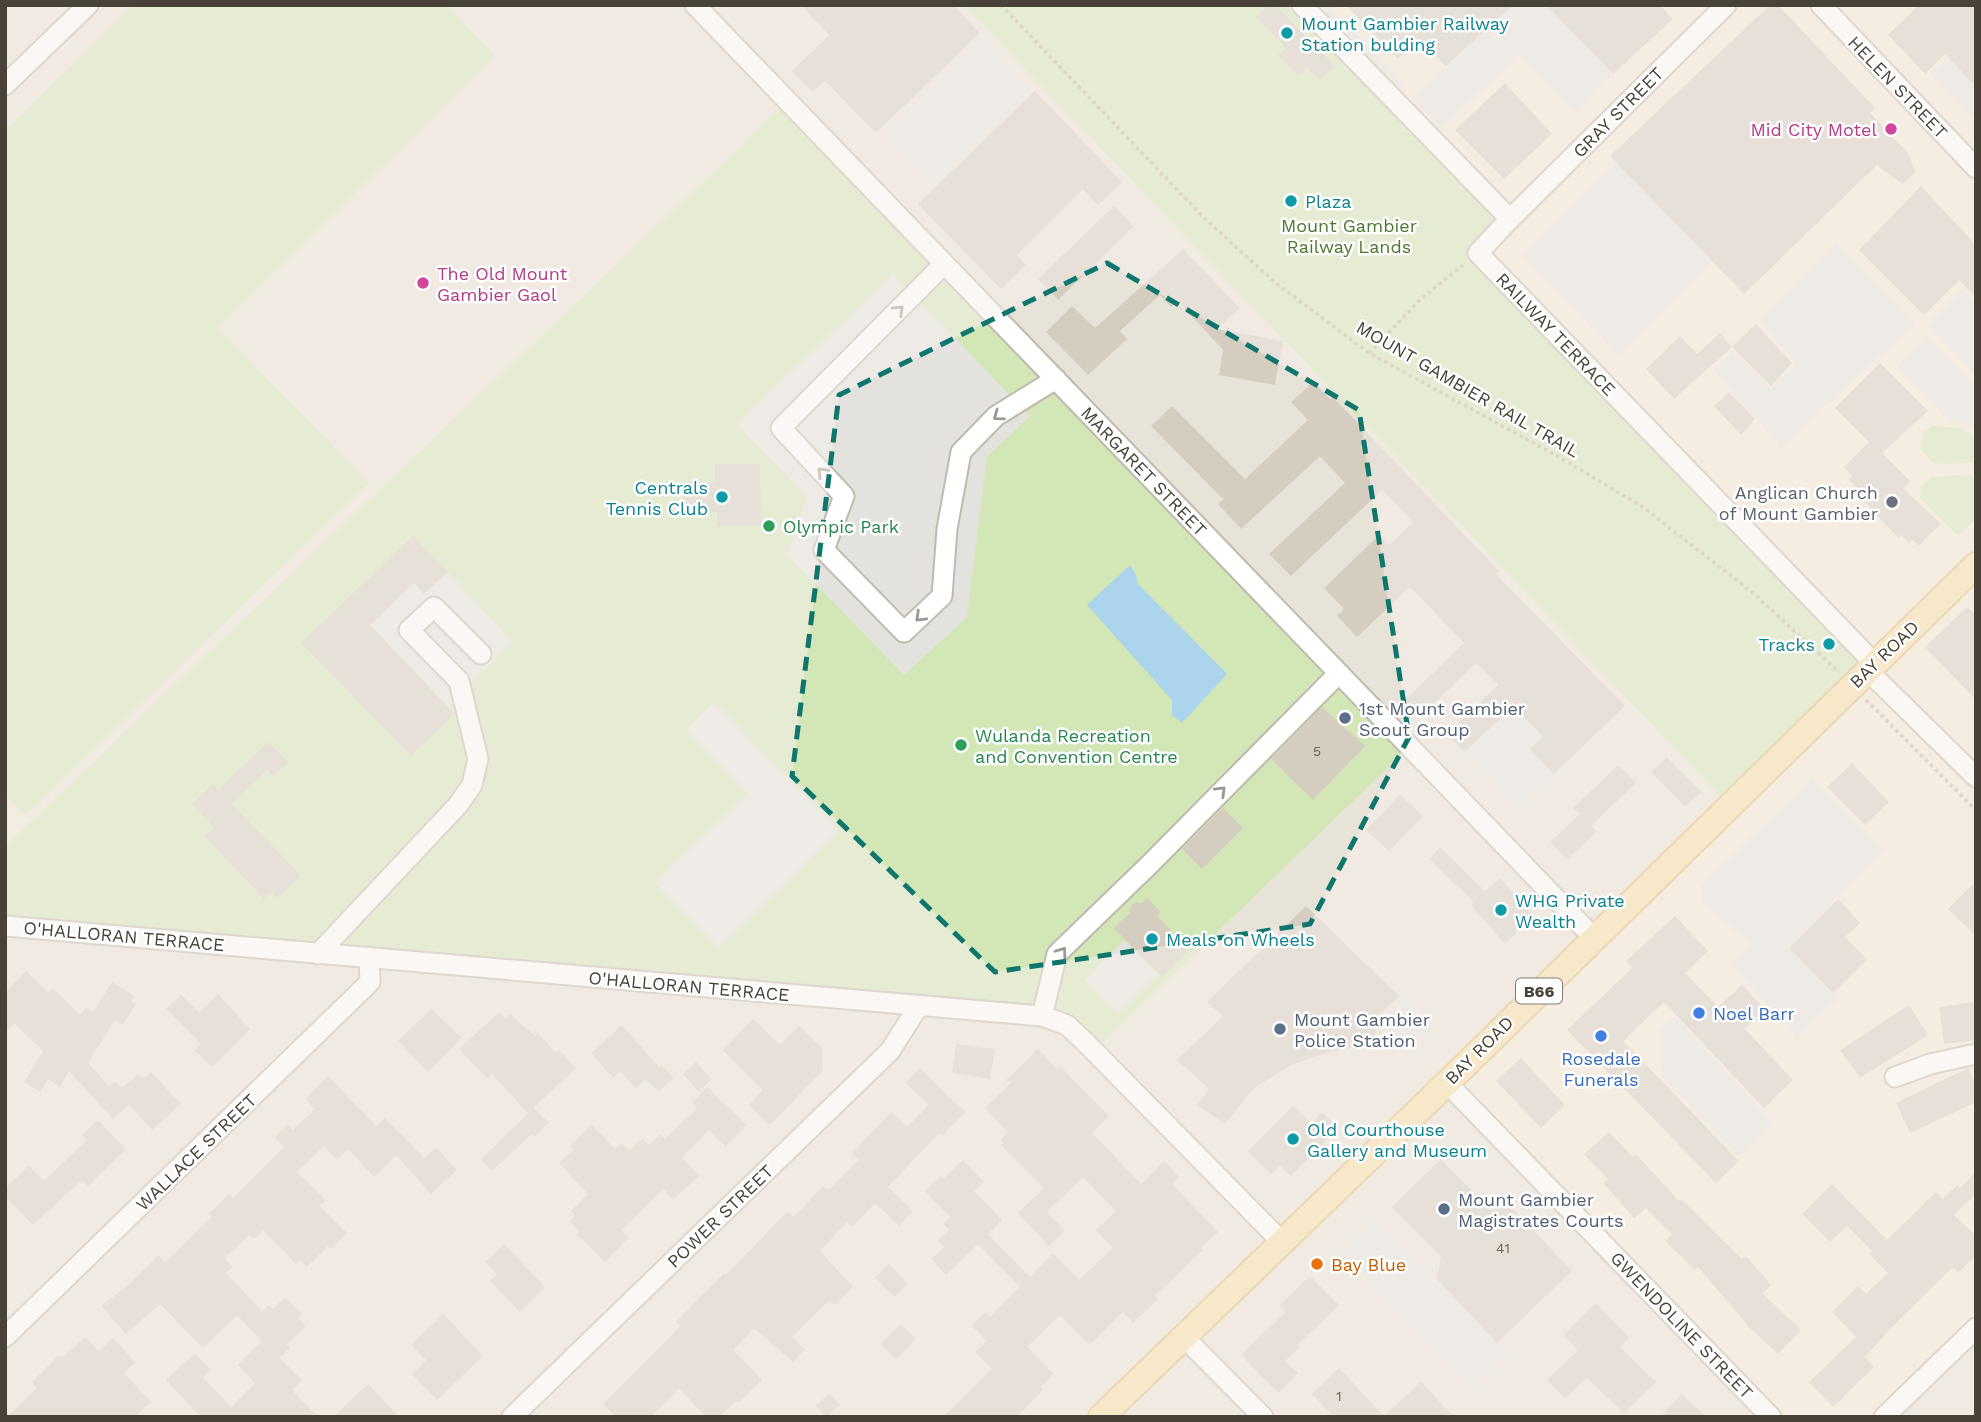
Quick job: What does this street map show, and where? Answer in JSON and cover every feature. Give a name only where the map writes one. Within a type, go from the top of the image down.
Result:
[{"type":"main road","name":"BAY ROAD","points":[[1101,1417],[1976,565]]},
{"type":"street","points":[[5,85],[88,5]]},
{"type":"street","name":"MARGARET STREET","points":[[695,5],[1593,937]]},
{"type":"street","points":[[1302,5],[1510,219],[1478,253]]},
{"type":"street","name":"GRAY STREET","points":[[1510,219],[1726,5]]},
{"type":"street","name":"HELEN STREET","points":[[1821,5],[1976,168]]},
{"type":"street","name":"RAILWAY TERRACE","points":[[1478,253],[1864,673],[1976,777]]},
{"type":"street","points":[[944,264],[781,428],[844,496],[824,550],[904,632],[942,596],[947,529],[961,452],[996,416],[1056,379]]},
{"type":"street","points":[[318,954],[458,805],[472,785],[478,759],[460,681],[410,630],[434,607],[481,654]]},
{"type":"street","points":[[1042,1016],[1057,954],[1339,673]]},
{"type":"street","name":"O'HALLORAN TERRACE","points":[[5,926],[1042,1016],[1067,1025],[1282,1242]]},
{"type":"street","name":"WALLACE STREET","points":[[5,1337],[370,982],[369,958]]},
{"type":"street","name":"POWER STREET","points":[[512,1417],[890,1051],[918,1007]]},
{"type":"street","points":[[1895,1077],[1930,1064],[1976,1054]]},
{"type":"street","name":"GWENDOLINE STREET","points":[[1447,1083],[1771,1417]]},
{"type":"street","points":[[1884,1417],[1976,1328]]},
{"type":"street","points":[[1184,1337],[1263,1417]]},
{"type":"path","name":"MOUNT GAMBIER RAIL TRAIL","points":[[1001,5],[1205,219],[1277,284],[1369,353],[1552,453],[1643,508],[1753,593],[1830,663],[1864,673],[1976,810]]},
{"type":"path","points":[[1369,353],[1421,299],[1478,253]]},
{"type":"highlighted area","points":[[1107,263],[1359,410],[1409,737],[1310,924],[995,972],[792,776],[839,395]]},
{"type":"shaded area","points":[[5,5],[1976,5],[1976,1417],[5,1417]]},
{"type":"shaded area","points":[[1287,5],[1976,5],[1976,1327],[1883,1417],[1776,1417],[1447,1083],[1874,663],[1467,253],[1501,218]]},
{"type":"shaded area","points":[[1318,5],[1328,5],[1405,85],[1400,89]]},
{"type":"shaded area","points":[[1513,5],[1546,5],[1613,74],[1575,114],[1518,56],[1441,129],[1412,97]]},
{"type":"shaded area","points":[[982,38],[1030,91],[933,184],[885,135]]},
{"type":"shaded area","points":[[1949,58],[1976,79],[1976,120],[1929,73]]},
{"type":"shaded area","points":[[1616,162],[1713,260],[1618,355],[1523,255]]},
{"type":"shaded area","points":[[1837,243],[1916,323],[1781,447],[1713,370],[1732,351],[1771,389],[1796,363],[1758,320]]},
{"type":"shaded area","points":[[893,274],[1030,416],[987,457],[967,617],[904,675],[787,555],[807,497],[737,424]]},
{"type":"shaded area","points":[[1963,289],[1976,302],[1976,374],[1926,326]]},
{"type":"shaded area","points":[[1926,336],[1976,387],[1976,428],[1946,418],[1897,366]]},
{"type":"shaded area","points":[[448,572],[512,642],[449,707],[370,625],[414,583],[424,594]]},
{"type":"shaded area","points":[[714,702],[839,830],[719,948],[655,883],[748,793],[686,730]]},
{"type":"shaded area","points":[[1513,706],[1543,737],[1531,749],[1554,774],[1518,808],[1465,752]]},
{"type":"shaded area","points":[[1812,778],[1884,850],[1787,947],[1838,998],[1797,1037],[1730,964],[1750,944],[1702,901],[1702,885]]},
{"type":"shaded area","points":[[5,797],[30,821],[5,844]]},
{"type":"shaded area","points":[[1124,940],[1158,974],[1118,1013],[1085,980]]},
{"type":"shaded area","points":[[1406,996],[1435,1027],[1411,1048],[1382,1017]]},
{"type":"shaded area","points":[[1674,1016],[1774,1123],[1739,1157],[1661,1075],[1660,1029]]},
{"type":"shaded area","points":[[1373,1219],[1507,1353],[1472,1387],[1339,1254]]},
{"type":"green space","points":[[134,5],[447,5],[495,56],[218,328],[369,483],[26,815],[5,795],[5,130]]},
{"type":"green space","name":"Mount Gambier Railway Lands","points":[[964,5],[1287,5],[1501,218],[1468,254],[1865,663],[1723,799]]},
{"type":"green space","name":"Olympic Park","points":[[786,100],[1409,747],[1094,1051],[1067,1025],[5,926],[5,846],[740,147]]},
{"type":"green space","points":[[1932,426],[1960,428],[1976,436],[1976,462],[1932,463],[1920,449],[1923,432]]},
{"type":"green space","points":[[1976,474],[1976,519],[1958,536],[1920,498],[1921,486],[1931,477]]},
{"type":"water","points":[[1130,565],[1138,584],[1227,674],[1182,723],[1172,715],[1172,700],[1087,605]]},
{"type":"building","points":[[801,5],[953,5],[980,33],[876,133],[825,81],[813,92],[792,71],[829,35]]},
{"type":"building","name":"Mount Gambier Railway Station bulding","points":[[1268,5],[1275,5],[1335,66],[1320,80],[1307,67],[1298,76],[1278,55],[1286,48],[1256,17]]},
{"type":"building","points":[[1346,5],[1513,5],[1446,66],[1418,40],[1398,59]]},
{"type":"building","points":[[1546,5],[1660,5],[1673,19],[1613,74]]},
{"type":"building","points":[[1770,5],[1778,5],[1875,108],[1870,113],[1908,153],[1916,172],[1902,184],[1877,165],[1744,294],[1610,156]]},
{"type":"building","points":[[1919,5],[1976,5],[1976,87],[1945,54],[1925,74],[1888,35]]},
{"type":"building","points":[[1505,83],[1552,134],[1504,179],[1455,130]]},
{"type":"building","points":[[1035,91],[1122,182],[1098,205],[1083,189],[1017,255],[1026,265],[1001,289],[918,204]]},
{"type":"building","points":[[1921,186],[1976,245],[1976,297],[1959,280],[1924,315],[1859,250]]},
{"type":"building","points":[[1114,206],[1134,226],[1058,300],[1038,279]]},
{"type":"building","points":[[1183,249],[1240,308],[1217,329],[1283,341],[1275,385],[1219,375],[1223,350],[1178,301],[1171,307],[1160,295],[1120,331],[1127,339],[1088,375],[1046,332],[1072,306],[1095,328]]},
{"type":"building","points":[[1756,324],[1792,363],[1771,386],[1732,347]]},
{"type":"building","points":[[1720,333],[1732,347],[1674,399],[1646,369],[1680,336],[1697,354]]},
{"type":"building","points":[[1880,363],[1928,411],[1882,453],[1910,481],[1903,488],[1941,524],[1918,546],[1912,539],[1909,543],[1901,535],[1899,538],[1888,527],[1861,498],[1864,495],[1848,479],[1852,476],[1844,467],[1869,442],[1835,408]]},
{"type":"building","points":[[1313,382],[1330,399],[1333,397],[1499,571],[1496,574],[1625,706],[1554,774],[1530,749],[1543,737],[1513,706],[1465,752],[1447,734],[1498,685],[1476,663],[1421,716],[1405,700],[1464,643],[1410,587],[1357,637],[1337,616],[1344,609],[1324,588],[1379,535],[1389,545],[1413,522],[1382,490],[1291,576],[1269,554],[1345,483],[1320,456],[1241,529],[1218,504],[1223,499],[1151,426],[1172,406],[1245,479],[1308,420],[1291,402]]},
{"type":"building","points":[[1729,392],[1755,419],[1741,435],[1714,406]]},
{"type":"building","name":"Centrals Tennis Club","points":[[715,464],[760,464],[761,526],[717,526],[717,512],[683,512],[683,482],[715,482]]},
{"type":"building","points":[[413,536],[448,572],[424,594],[414,583],[370,625],[454,714],[411,756],[301,643]]},
{"type":"building","points":[[1967,607],[1976,615],[1976,700],[1925,647]]},
{"type":"building","name":"1st Mount Gambier Scout Group","points":[[1322,707],[1365,746],[1313,800],[1271,759]]},
{"type":"building","points":[[268,742],[288,762],[273,776],[267,770],[232,804],[301,875],[277,898],[271,892],[264,899],[204,836],[214,827],[192,804],[213,784],[218,790]]},
{"type":"building","points":[[1667,757],[1701,792],[1685,807],[1651,772]]},
{"type":"building","points":[[1852,763],[1889,802],[1865,825],[1827,787]]},
{"type":"building","points":[[1618,765],[1636,783],[1591,826],[1597,831],[1567,860],[1550,842],[1580,814],[1573,808]]},
{"type":"building","points":[[1400,795],[1423,816],[1389,851],[1366,830]]},
{"type":"building","points":[[1223,808],[1243,828],[1202,869],[1182,849]]},
{"type":"building","name":"WHG Private Wealth","points":[[1440,847],[1485,891],[1500,878],[1532,915],[1514,931],[1516,934],[1505,944],[1471,905],[1474,902],[1429,859]]},
{"type":"building","points":[[1976,881],[1976,936],[1948,909]]},
{"type":"building","name":"Meals on Wheels","points":[[1147,898],[1161,912],[1157,916],[1190,950],[1162,977],[1114,928],[1130,913],[1130,907]]},
{"type":"building","points":[[1838,899],[1860,923],[1845,937],[1867,959],[1833,993],[1789,948]]},
{"type":"building","points":[[1306,906],[1399,996],[1378,1016],[1373,1044],[1332,1051],[1291,1065],[1254,1088],[1225,1124],[1197,1105],[1209,1089],[1177,1060],[1223,1016],[1207,1002]]},
{"type":"building","points":[[1675,916],[1708,951],[1685,973],[1718,1007],[1742,985],[1765,1009],[1745,1029],[1793,1080],[1764,1108],[1664,1002],[1623,1041],[1739,1161],[1716,1183],[1567,1030],[1632,968],[1626,961]]},
{"type":"building","points":[[26,971],[48,993],[53,988],[80,1015],[86,1007],[93,1012],[112,982],[134,996],[131,1001],[136,1004],[123,1025],[115,1020],[88,1063],[109,1086],[115,1081],[122,1088],[137,1075],[145,1077],[151,1072],[181,1104],[152,1130],[129,1105],[113,1119],[69,1071],[60,1087],[48,1079],[40,1092],[24,1082],[43,1051],[14,1023],[5,1032],[5,992]]},
{"type":"building","points":[[218,994],[250,1029],[212,1067],[194,1050],[201,1044],[166,1009],[181,995],[199,1012]]},
{"type":"building","points":[[1976,1002],[1976,1040],[1944,1044],[1939,1007]]},
{"type":"building","points":[[1909,1005],[1928,1035],[1860,1078],[1840,1050]]},
{"type":"building","points":[[431,1009],[462,1038],[428,1072],[398,1041]]},
{"type":"building","points":[[499,1012],[506,1019],[510,1014],[535,1036],[538,1033],[556,1053],[559,1050],[576,1068],[528,1113],[492,1074],[488,1079],[459,1049]]},
{"type":"building","points":[[753,1019],[780,1045],[799,1026],[822,1048],[823,1070],[770,1125],[749,1105],[763,1090],[723,1050]]},
{"type":"building","points":[[622,1025],[659,1067],[662,1065],[674,1078],[658,1092],[646,1079],[636,1088],[620,1071],[613,1078],[591,1053]]},
{"type":"building","points":[[956,1044],[995,1049],[990,1079],[952,1073]]},
{"type":"building","points":[[1038,1049],[1057,1069],[1060,1066],[1109,1116],[1092,1133],[1141,1184],[1164,1161],[1179,1177],[1172,1184],[1218,1232],[1155,1296],[1158,1299],[1133,1323],[1123,1312],[1090,1345],[1060,1315],[1027,1347],[1054,1374],[1017,1417],[944,1417],[992,1369],[975,1352],[987,1341],[972,1326],[985,1312],[990,1317],[1020,1287],[978,1244],[946,1275],[931,1259],[944,1247],[938,1241],[949,1230],[943,1224],[950,1217],[925,1191],[963,1160],[984,1182],[974,1191],[1002,1220],[988,1234],[1030,1277],[1053,1254],[1079,1280],[1113,1248],[1096,1230],[1116,1211],[1083,1177],[1047,1212],[1065,1230],[1049,1246],[1018,1213],[1044,1188],[1001,1145],[1001,1140],[1008,1132],[985,1108],[1012,1082],[1005,1081]]},
{"type":"building","points":[[1521,1058],[1565,1105],[1541,1128],[1496,1081]]},
{"type":"building","points":[[696,1062],[712,1079],[699,1092],[683,1074]]},
{"type":"building","points":[[920,1068],[965,1112],[942,1136],[939,1133],[888,1187],[913,1211],[899,1226],[875,1203],[852,1227],[847,1222],[820,1251],[853,1287],[835,1305],[830,1300],[792,1337],[805,1349],[793,1362],[754,1328],[733,1350],[762,1380],[719,1417],[706,1417],[679,1388],[651,1417],[616,1417],[603,1404],[669,1338],[680,1326],[676,1322],[724,1273],[726,1275],[788,1211],[794,1217],[823,1186],[828,1190],[835,1184],[859,1160],[852,1153],[891,1112],[907,1127],[929,1105],[905,1083]]},
{"type":"building","points":[[1968,1068],[1976,1084],[1976,1102],[1910,1133],[1896,1103]]},
{"type":"building","points":[[328,1076],[376,1126],[385,1118],[424,1158],[436,1147],[457,1170],[431,1194],[396,1155],[374,1177],[348,1149],[337,1160],[324,1146],[297,1172],[326,1200],[320,1206],[347,1233],[331,1249],[328,1246],[307,1267],[300,1260],[296,1264],[263,1230],[254,1239],[249,1235],[225,1258],[233,1267],[226,1273],[262,1311],[269,1305],[273,1309],[285,1297],[302,1315],[298,1318],[306,1326],[287,1344],[290,1348],[280,1358],[302,1380],[292,1390],[318,1417],[201,1417],[166,1380],[195,1353],[211,1370],[203,1377],[231,1407],[255,1383],[238,1365],[262,1341],[237,1315],[203,1348],[160,1304],[126,1334],[101,1306],[126,1287],[159,1255],[165,1262],[212,1217],[209,1214],[229,1194],[233,1198],[284,1147],[275,1137],[288,1125],[293,1130],[315,1109],[305,1099]]},
{"type":"building","points":[[707,1087],[747,1125],[725,1147],[709,1130],[682,1157],[699,1176],[673,1200],[664,1189],[621,1230],[629,1237],[605,1262],[577,1234],[579,1231],[569,1221],[575,1215],[571,1211],[588,1194],[559,1163],[574,1149],[570,1145],[592,1125],[615,1149],[622,1143],[629,1151],[643,1138],[649,1145],[661,1134],[665,1139],[697,1108],[692,1103]]},
{"type":"building","name":"Old Courthouse Gallery and Museum","points":[[1293,1106],[1311,1123],[1322,1112],[1338,1128],[1291,1176],[1280,1165],[1271,1174],[1248,1151]]},
{"type":"building","points":[[534,1108],[549,1123],[534,1137],[532,1134],[492,1171],[481,1159]]},
{"type":"building","points":[[98,1120],[126,1149],[88,1186],[82,1180],[33,1225],[5,1196],[5,1188],[29,1166],[44,1181],[87,1140],[82,1135]]},
{"type":"building","points":[[1609,1132],[1633,1157],[1636,1154],[1679,1201],[1681,1199],[1742,1259],[1746,1256],[1771,1285],[1762,1293],[1801,1330],[1778,1354],[1750,1328],[1698,1267],[1695,1270],[1665,1241],[1672,1234],[1646,1208],[1634,1218],[1603,1183],[1608,1179],[1584,1154]]},
{"type":"building","points":[[1441,1159],[1487,1206],[1513,1209],[1572,1271],[1497,1343],[1437,1279],[1441,1256],[1392,1207]]},
{"type":"building","points":[[1976,1172],[1976,1194],[1954,1215],[1976,1236],[1976,1255],[1958,1273],[1953,1267],[1896,1323],[1865,1357],[1874,1367],[1833,1407],[1809,1382],[1856,1337],[1832,1312],[1858,1286],[1866,1294],[1888,1273],[1869,1254],[1872,1251],[1847,1226],[1830,1242],[1802,1214],[1832,1184],[1887,1240],[1936,1192],[1943,1199],[1957,1185],[1960,1188]]},
{"type":"building","points":[[504,1244],[545,1287],[520,1312],[490,1281],[497,1274],[485,1262]]},
{"type":"building","points":[[889,1264],[908,1284],[894,1297],[875,1277]]},
{"type":"building","points":[[1310,1276],[1339,1305],[1285,1361],[1298,1373],[1278,1393],[1241,1355],[1285,1312],[1279,1306]]},
{"type":"building","points":[[1596,1303],[1629,1337],[1620,1347],[1656,1382],[1624,1413],[1587,1378],[1565,1399],[1547,1380],[1578,1350],[1564,1335]]},
{"type":"building","points":[[443,1314],[483,1356],[437,1400],[412,1374],[426,1360],[411,1345]]},
{"type":"building","points":[[901,1324],[916,1339],[896,1359],[881,1344]]},
{"type":"building","points":[[85,1337],[99,1351],[113,1338],[135,1362],[124,1373],[151,1402],[135,1417],[8,1417],[37,1388],[32,1382],[59,1355],[62,1358]]},
{"type":"building","points":[[1339,1368],[1384,1416],[1421,1382],[1454,1417],[1334,1417],[1312,1394]]},
{"type":"building","points":[[368,1384],[399,1417],[333,1417]]},
{"type":"building","points":[[829,1393],[840,1405],[827,1417],[816,1406]]},
{"type":"building","points":[[1682,1394],[1706,1417],[1660,1417]]},
{"type":"place","name":"Mount Gambier Railway Station bulding","points":[[1287,33]]},
{"type":"place","name":"Mid City Motel","points":[[1891,129]]},
{"type":"place","name":"Plaza","points":[[1291,201]]},
{"type":"place","name":"The Old Mount Gambier Gaol","points":[[423,283]]},
{"type":"place","name":"Centrals Tennis Club","points":[[722,497]]},
{"type":"place","name":"Anglican Church of Mount Gambier","points":[[1892,502]]},
{"type":"place","name":"Olympic Park","points":[[769,526]]},
{"type":"place","name":"Tracks","points":[[1829,644]]},
{"type":"place","name":"1st Mount Gambier Scout Group","points":[[1345,718]]},
{"type":"place","name":"Wulanda Recreation and Convention Centre","points":[[961,745]]},
{"type":"place","name":"WHG Private Wealth","points":[[1501,910]]},
{"type":"place","name":"Meals on Wheels","points":[[1152,939]]},
{"type":"place","name":"Noel Barr","points":[[1699,1013]]},
{"type":"place","name":"Mount Gambier Police Station","points":[[1280,1029]]},
{"type":"place","name":"Rosedale Funerals","points":[[1601,1036]]},
{"type":"place","name":"Old Courthouse Gallery and Museum","points":[[1293,1139]]},
{"type":"place","name":"Mount Gambier Magistrates Courts","points":[[1444,1209]]},
{"type":"place","name":"Bay Blue","points":[[1317,1264]]}]
